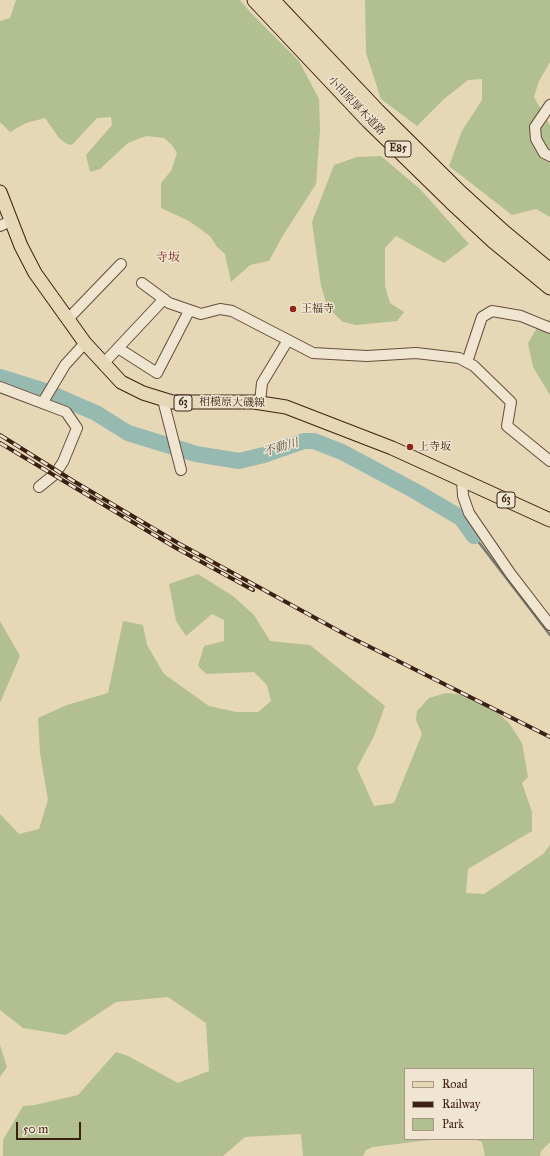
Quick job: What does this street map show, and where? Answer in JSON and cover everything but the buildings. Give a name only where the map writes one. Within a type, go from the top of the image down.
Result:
[{"type":"highway","name":"小田原厚木道路","points":[[255,0],[369,121],[494,241],[550,288]]},
{"type":"highway","name":"小田原厚木道路","points":[[272,0],[377,110],[459,192],[503,232],[550,271]]},
{"type":"main road","name":"相模原大磯線","points":[[0,192],[5,224],[35,273],[85,343],[121,382],[143,393],[163,400],[186,403],[260,402],[286,407],[392,448],[550,520]]},
{"type":"street","points":[[550,105],[535,127],[536,138],[544,153],[550,156]]},
{"type":"street","points":[[68,319],[121,264]]},
{"type":"street","points":[[142,282],[169,303],[200,314],[220,309],[232,311],[314,353],[367,356],[416,353],[459,358],[474,366],[511,402],[507,426],[550,461]]},
{"type":"street","points":[[103,364],[164,299]]},
{"type":"street","points":[[118,348],[158,373],[189,311]]},
{"type":"street","points":[[467,362],[482,317],[492,311],[521,316],[550,328]]},
{"type":"street","points":[[260,402],[262,383],[288,340]]},
{"type":"street","points":[[44,402],[65,365],[85,343]]},
{"type":"street","points":[[0,387],[44,402],[66,412],[77,428],[63,462],[55,474],[38,487]]},
{"type":"street","points":[[163,400],[181,470]]},
{"type":"street","points":[[462,479],[463,496],[469,513],[510,573],[550,625]]},
{"type":"green space","points":[[16,0],[240,0],[299,61],[319,99],[320,130],[316,184],[282,237],[269,261],[250,265],[231,282],[225,254],[217,247],[210,236],[189,221],[161,208],[161,183],[171,171],[177,153],[172,145],[164,138],[146,136],[128,143],[100,169],[90,172],[86,155],[112,125],[111,117],[97,118],[72,145],[67,144],[59,138],[45,118],[26,123],[10,132],[0,122],[0,21],[10,18]]},
{"type":"green space","points":[[365,0],[550,0],[550,62],[539,81],[534,97],[550,125],[550,217],[536,209],[512,215],[449,166],[462,131],[482,100],[482,79],[468,80],[444,99],[417,126],[381,99],[366,53]]},
{"type":"green space","points":[[381,156],[420,189],[469,244],[444,263],[396,236],[385,248],[385,286],[390,303],[404,312],[397,321],[356,325],[343,322],[328,308],[321,286],[312,222],[334,165],[357,157]]},
{"type":"green space","points":[[550,319],[550,395],[533,367],[528,343],[538,326]]},
{"type":"green space","points":[[198,574],[233,596],[254,615],[270,641],[310,645],[385,706],[374,736],[357,768],[374,806],[394,803],[422,734],[416,720],[417,711],[429,698],[446,693],[476,698],[490,706],[509,723],[522,743],[528,777],[522,783],[532,812],[532,831],[468,869],[466,893],[484,894],[543,854],[550,845],[550,1142],[541,1151],[540,1156],[485,1156],[482,1142],[477,1140],[534,1140],[534,1068],[404,1068],[404,1140],[429,1140],[373,1147],[366,1150],[363,1156],[303,1156],[301,1134],[245,1137],[223,1156],[3,1156],[3,1140],[23,1106],[35,1105],[78,1095],[116,1052],[128,1056],[178,1083],[209,1071],[206,1023],[168,997],[116,1002],[66,1035],[23,1028],[0,1010],[0,814],[19,834],[39,829],[48,800],[40,753],[38,718],[67,705],[108,693],[123,621],[143,625],[147,645],[164,674],[209,706],[236,712],[258,712],[271,701],[267,685],[254,672],[206,674],[198,666],[204,646],[224,641],[224,620],[212,614],[186,636],[176,621],[169,584]]},
{"type":"green space","points":[[0,621],[20,656],[0,703]]},
{"type":"green space","points":[[0,1045],[7,1067],[0,1077]]},
{"type":"waterway","name":"不動川","points":[[0,377],[48,392],[96,413],[128,433],[196,454],[239,461],[264,455],[304,441],[314,441],[342,452],[415,491],[461,518],[474,536]]},
{"type":"waterway","name":"不動川","points":[[474,536],[550,635]]},
{"type":"railway","points":[[0,435],[75,482],[178,543],[350,637],[550,737]]},
{"type":"railway","points":[[0,443],[176,548],[253,590]]},
{"type":"place","name":"王福寺","points":[[293,309]]},
{"type":"place","name":"上寺坂","points":[[410,447]]},
{"type":"district","name":"寺坂","points":[[168,258]]}]
